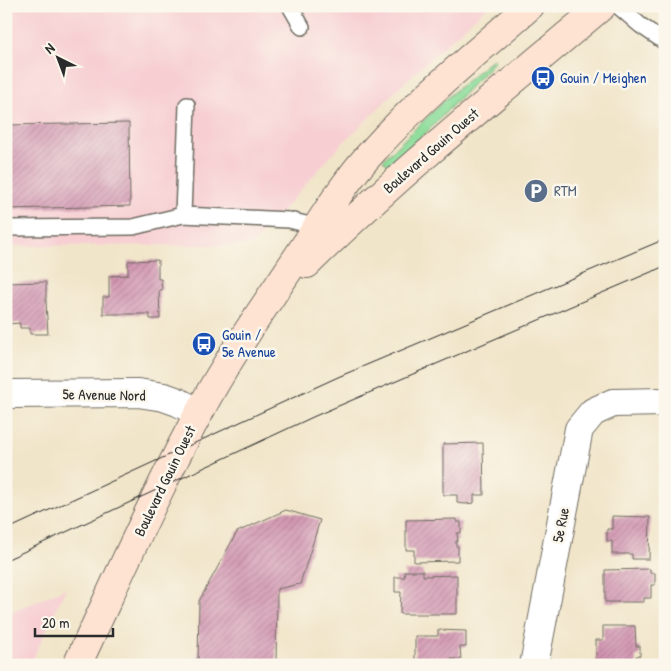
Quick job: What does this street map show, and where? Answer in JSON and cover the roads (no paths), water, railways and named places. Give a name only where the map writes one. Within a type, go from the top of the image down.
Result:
[{"type":"main road","name":"Boulevard Gouin Ouest","points":[[77,665],[166,477],[220,375],[356,170],[378,145],[447,77],[530,6]]},
{"type":"main road","name":"Boulevard Gouin Ouest","points":[[267,304],[331,240],[426,154],[602,6]]},
{"type":"street","name":"5e Avenue Nord","points":[[6,394],[138,394],[164,397],[199,413]]},
{"type":"street","name":"5e Rue","points":[[534,665],[579,429],[593,412],[613,403],[665,402]]},
{"type":"lane","points":[[290,6],[302,27]]},
{"type":"lane","points":[[618,6],[640,25],[665,42]]},
{"type":"lane","points":[[184,215],[187,105]]},
{"type":"lane","points":[[6,228],[133,227],[184,215],[289,220],[318,227]]},
{"type":"tram line","points":[[6,530],[338,377],[665,239]]},
{"type":"tram line","points":[[6,560],[315,416],[665,266]]},
{"type":"place","name":"Gouin / Meighen","points":[[543,78]]},
{"type":"place","name":"RTM","points":[[536,191]]},
{"type":"place","name":"Gouin / 5e Avenue","points":[[204,344]]}]
